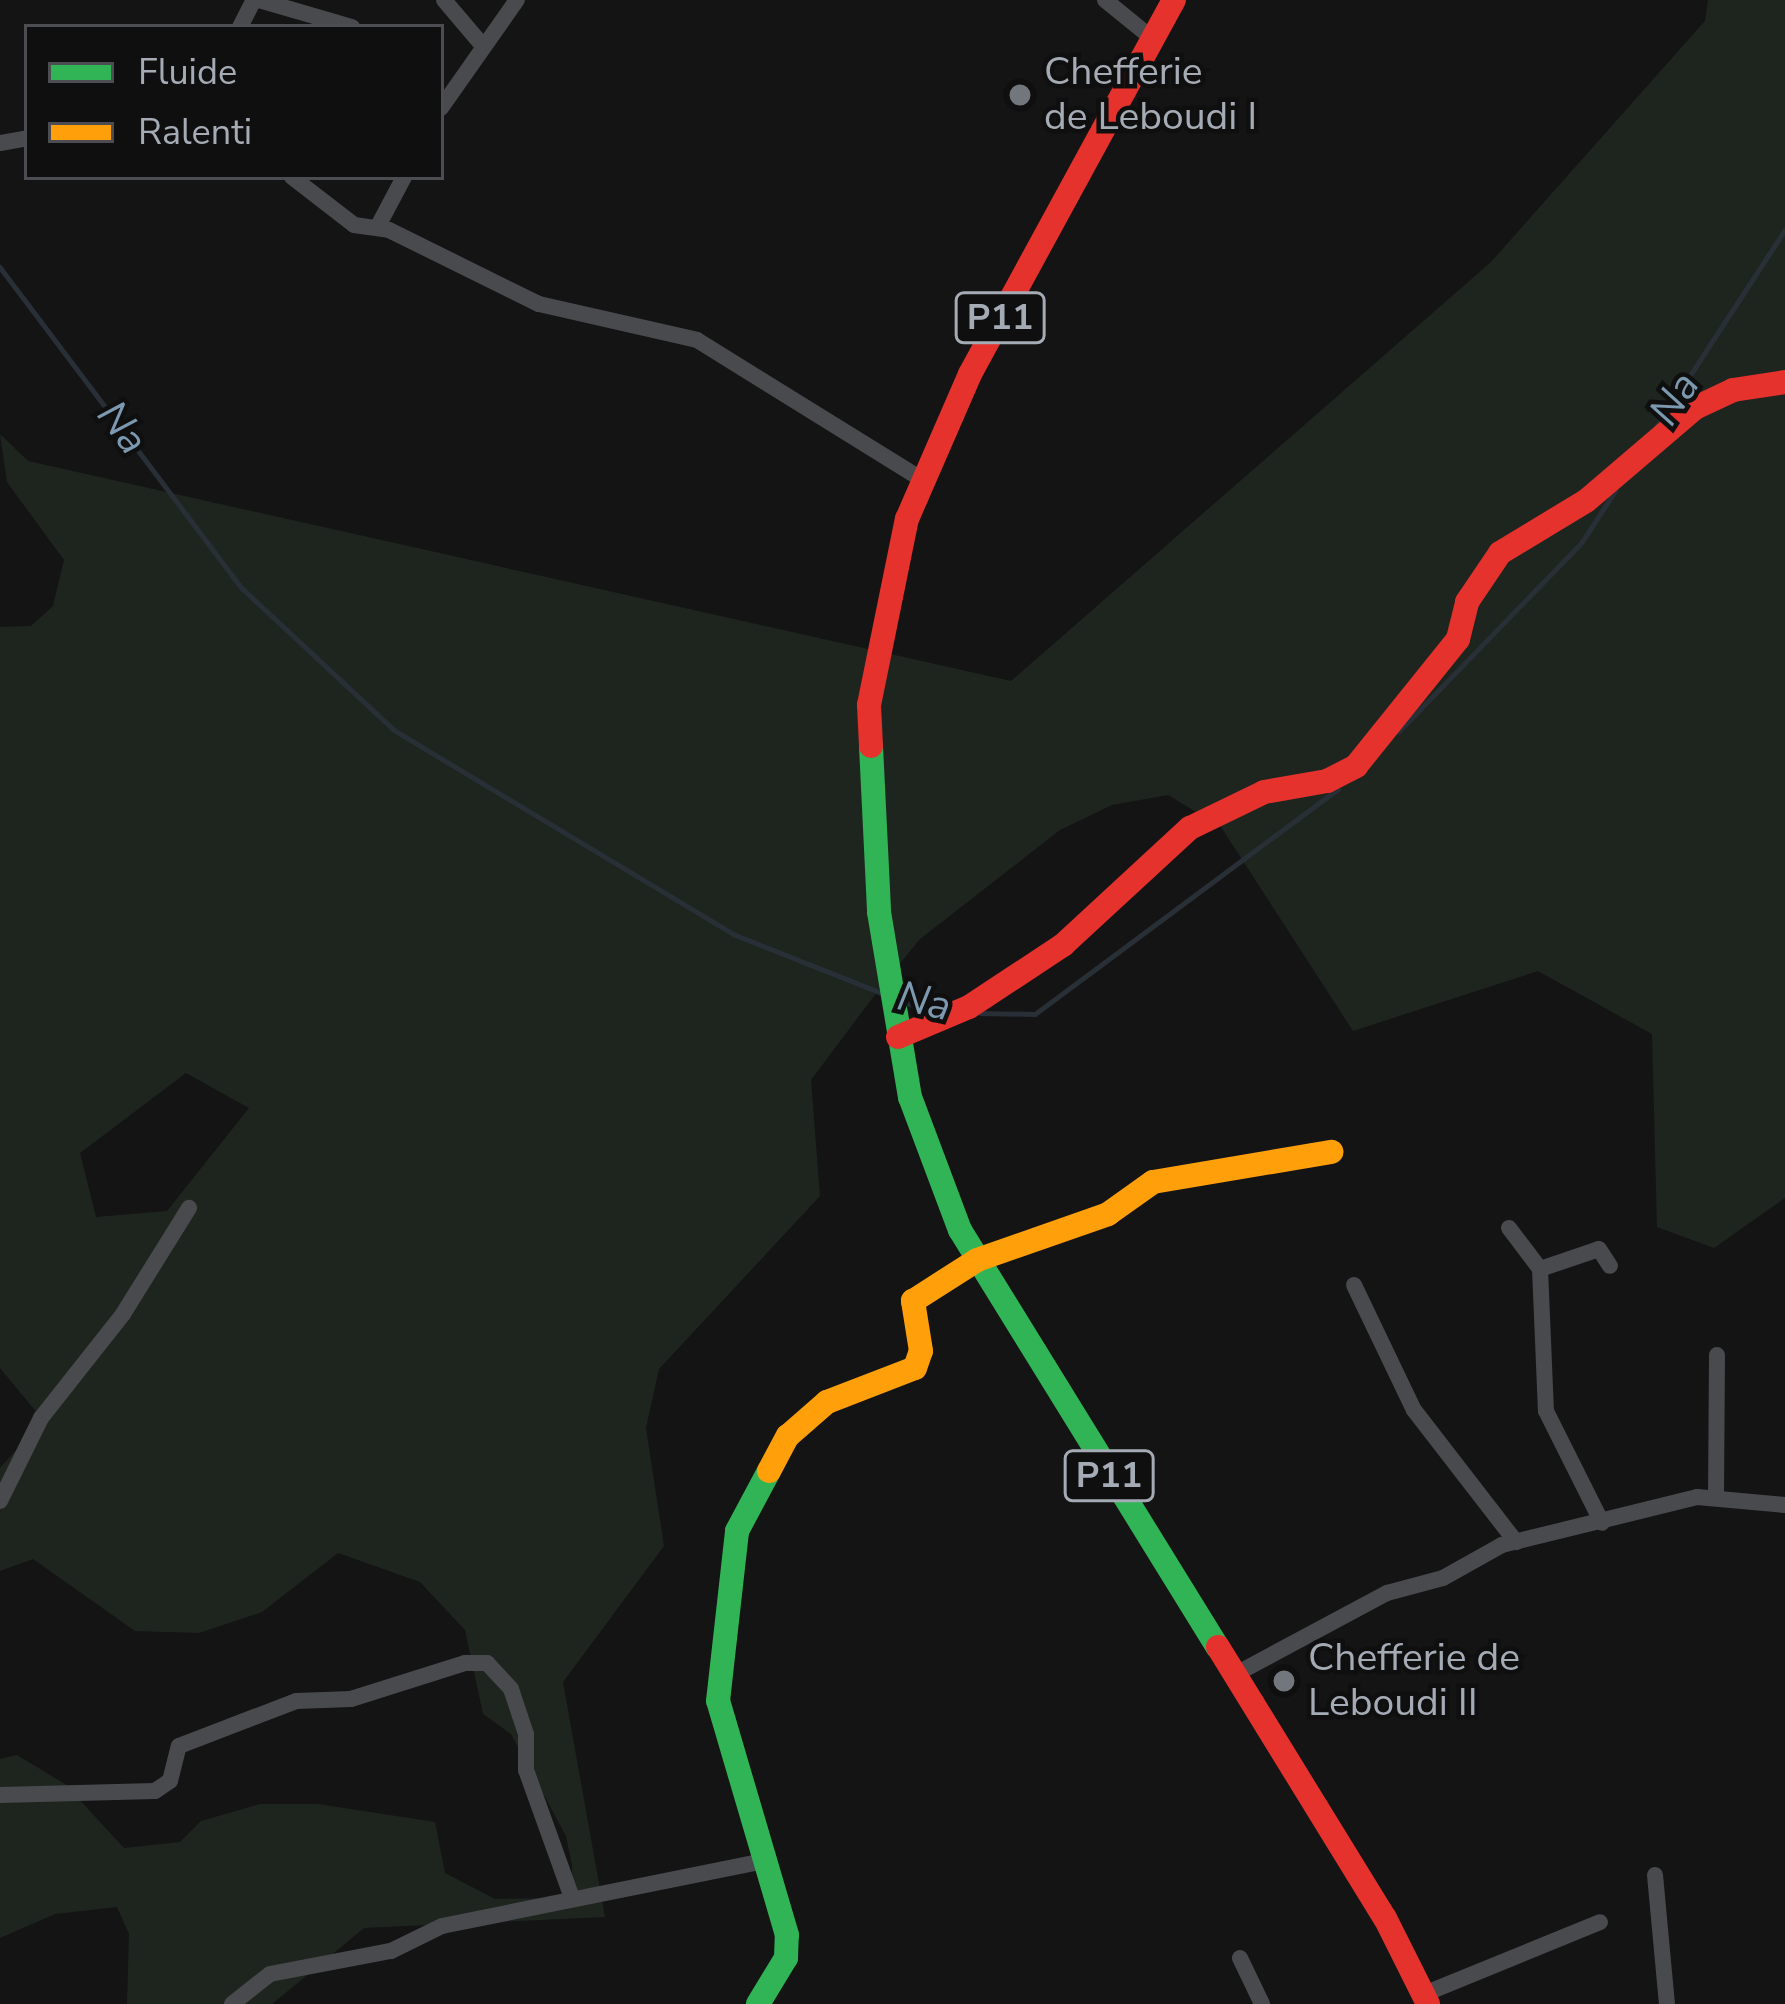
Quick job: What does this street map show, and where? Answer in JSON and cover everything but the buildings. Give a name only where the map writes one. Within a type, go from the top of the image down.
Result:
[{"type":"street","points":[[257,0],[341,24]]},
{"type":"street","points":[[444,0],[483,46]]},
{"type":"street","points":[[444,103],[517,0]]},
{"type":"street","points":[[1105,0],[1153,39]]},
{"type":"street","name":"P11","points":[[1174,0],[921,479],[895,564],[869,705],[877,890],[898,1037],[926,1150],[977,1259],[1234,1675],[1426,1999]]},
{"type":"street","points":[[444,65],[462,74]]},
{"type":"street","points":[[296,180],[354,225],[377,228],[539,304],[697,340],[921,479]]},
{"type":"street","points":[[377,228],[402,180]]},
{"type":"street","points":[[898,1037],[969,1007],[1063,945],[1190,828],[1264,792],[1327,781],[1356,766],[1457,639],[1467,602],[1499,553],[1586,501],[1695,408],[1733,390],[1785,382]]},
{"type":"street","points":[[758,2004],[788,1946],[718,1701],[745,1507],[810,1412],[915,1369],[921,1351],[913,1300],[977,1259],[1108,1214],[1153,1183],[1331,1152]]},
{"type":"street","points":[[0,1501],[41,1418],[123,1314],[189,1208]]},
{"type":"street","points":[[1509,1228],[1540,1269],[1546,1411],[1601,1523]]},
{"type":"street","points":[[1540,1269],[1599,1249],[1610,1266]]},
{"type":"street","points":[[1354,1285],[1414,1410],[1516,1542]]},
{"type":"street","points":[[1716,1497],[1717,1355]]},
{"type":"street","points":[[1234,1675],[1387,1593],[1444,1578],[1516,1542],[1678,1499],[1716,1497],[1785,1504]]},
{"type":"street","points":[[0,1795],[155,1791],[170,1781],[179,1746],[296,1701],[351,1700],[465,1663],[487,1663],[512,1689],[526,1734],[526,1770],[572,1898]]},
{"type":"street","points":[[232,2004],[270,1974],[391,1952],[442,1926],[764,1861]]},
{"type":"street","points":[[1654,1875],[1667,2004]]},
{"type":"street","points":[[1426,1999],[1600,1922]]},
{"type":"street","points":[[1240,1958],[1262,2004]]},
{"type":"shaded area","points":[[1708,0],[1785,0],[1785,1198],[1714,1248],[1657,1227],[1652,1034],[1538,971],[1353,1031],[1221,827],[1168,795],[1112,805],[1060,830],[920,939],[883,984],[811,1080],[820,1196],[659,1369],[646,1428],[664,1546],[563,1682],[605,1917],[364,1928],[272,2004],[127,2004],[129,1934],[117,1907],[55,1914],[0,1938],[0,1759],[17,1755],[65,1784],[124,1848],[180,1842],[201,1821],[260,1804],[318,1804],[435,1822],[445,1873],[495,1899],[572,1898],[572,1865],[566,1836],[511,1734],[483,1714],[465,1630],[420,1582],[338,1553],[262,1612],[199,1633],[135,1631],[33,1559],[0,1571],[0,1468],[43,1420],[0,1368],[0,627],[31,626],[53,606],[64,560],[7,482],[0,434],[28,461],[1011,681],[1491,262],[1705,21]],"holes":[[[186,1073],[249,1108],[167,1211],[96,1217],[80,1153]]]},
{"type":"waterway","name":"Na","points":[[1657,426],[1785,230]]},
{"type":"waterway","name":"Na","points":[[0,267],[243,589],[394,730],[733,934],[882,993]]},
{"type":"waterway","name":"Na","points":[[1398,732],[1582,542],[1615,491]]},
{"type":"waterway","name":"Na","points":[[980,1013],[1035,1014],[1338,789]]},
{"type":"waterway","name":"Na","points":[[904,1002],[933,1012]]},
{"type":"traffic: fast","points":[[871,746],[879,912],[910,1097],[960,1230],[1218,1647]]},
{"type":"traffic: fast","points":[[758,2004],[786,1958],[787,1935],[718,1701],[737,1531],[769,1471]]},
{"type":"traffic: slow","points":[[769,1471],[788,1436],[827,1402],[915,1368],[921,1351],[913,1301],[977,1260],[1108,1214],[1153,1182],[1331,1152]]},
{"type":"traffic: jam","points":[[871,746],[869,705],[907,519],[970,374],[1174,0]]},
{"type":"traffic: jam","points":[[898,1037],[969,1007],[1063,945],[1190,828],[1264,792],[1327,781],[1356,766],[1458,639],[1467,602],[1500,553],[1586,501],[1695,408],[1733,390],[1785,382]]},
{"type":"traffic: jam","points":[[1218,1647],[1385,1918],[1428,2004]]},
{"type":"place","name":"Chefferie de Leboudi I","points":[[1020,95]]},
{"type":"place","name":"Chefferie de Leboudi II","points":[[1284,1681]]}]
